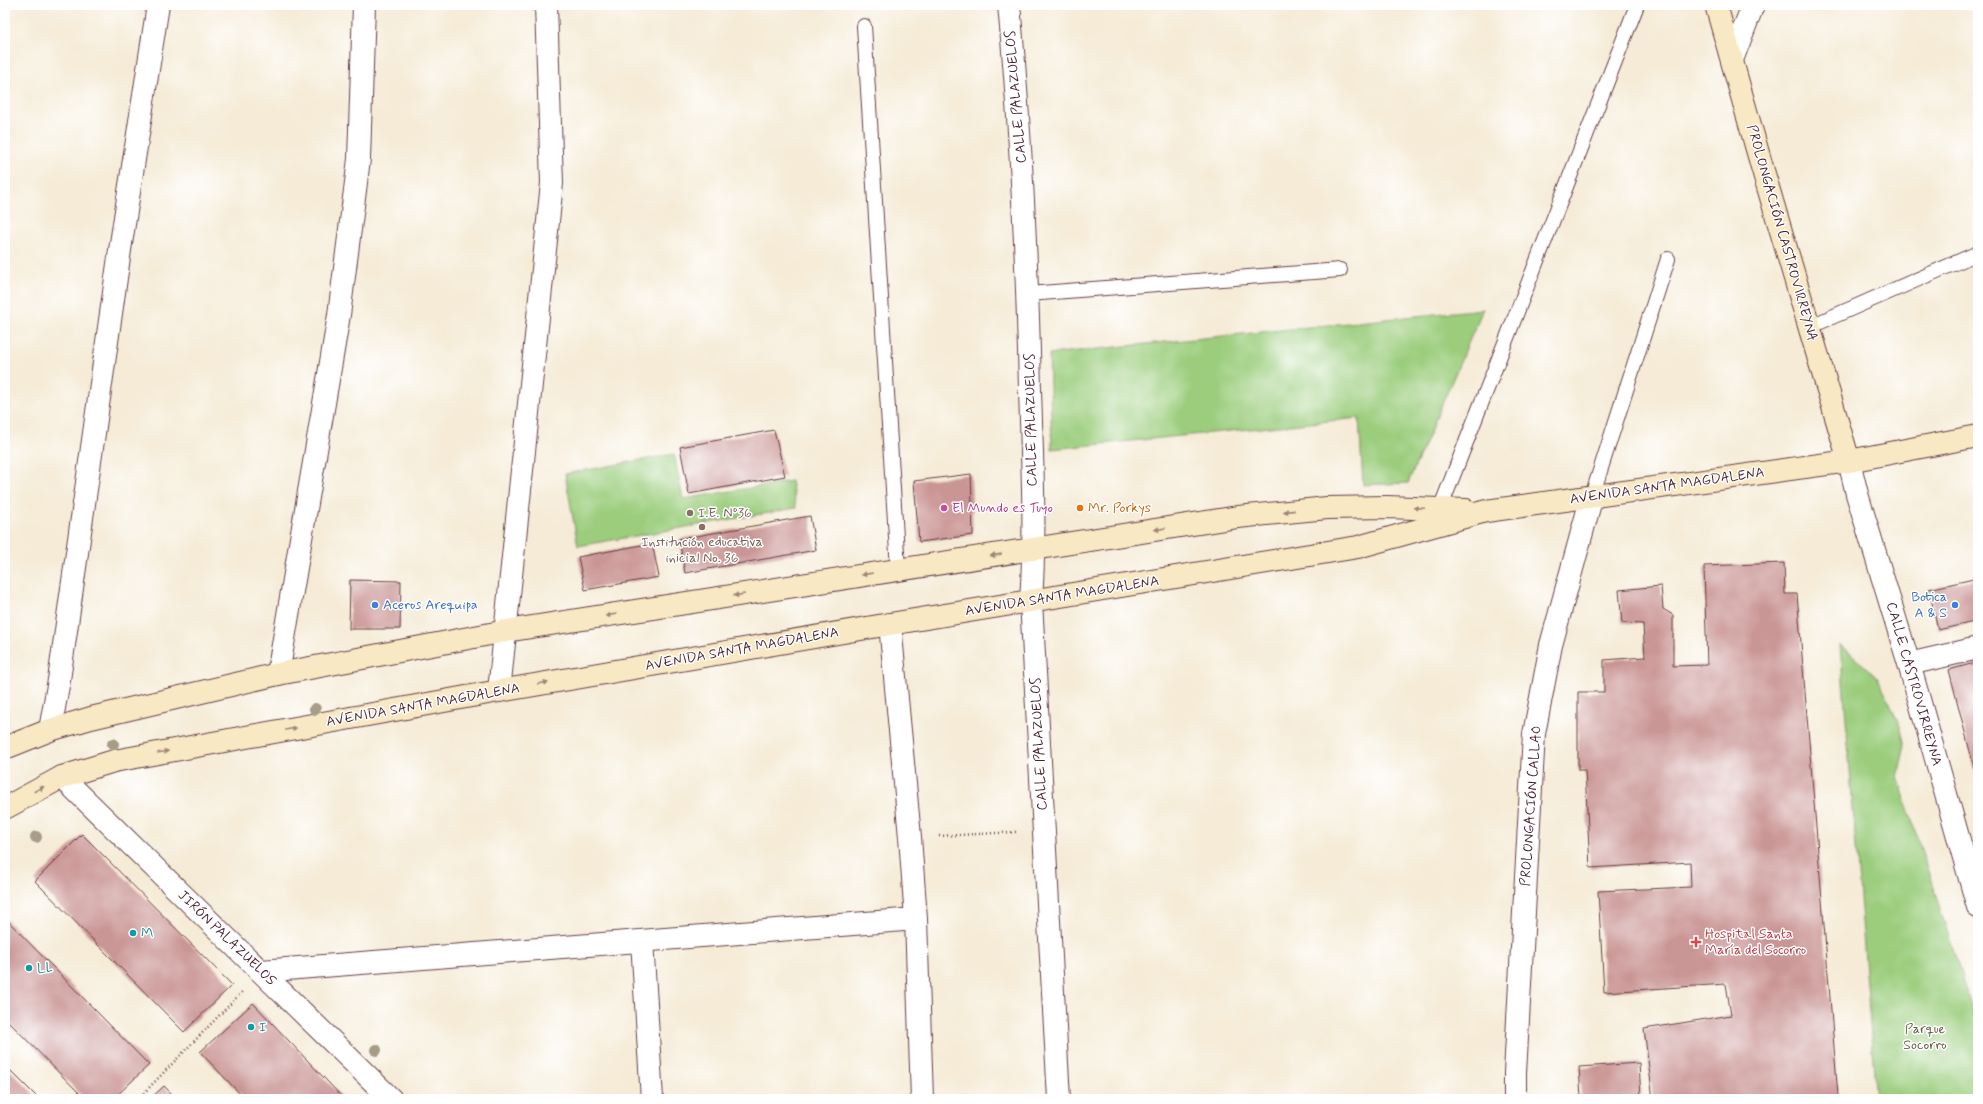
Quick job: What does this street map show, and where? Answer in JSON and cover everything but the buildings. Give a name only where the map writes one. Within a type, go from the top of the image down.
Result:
[{"type":"main road","name":"PROLONGACIÓN CASTROVIRREYNA","points":[[1716,5],[1849,461]]},
{"type":"main road","name":"AVENIDA SANTA MAGDALENA","points":[[5,808],[62,777],[114,761],[498,691],[890,624],[1358,547],[1486,511],[1849,461],[1978,436]]},
{"type":"main road","name":"AVENIDA SANTA MAGDALENA","points":[[5,748],[50,730],[129,708],[278,674],[506,631],[1238,517],[1326,508],[1388,507],[1486,511]]},
{"type":"street","points":[[50,730],[59,680],[120,250],[158,5]]},
{"type":"street","points":[[278,674],[339,315],[359,159],[364,5]]},
{"type":"street","points":[[498,691],[506,631],[552,183],[546,5]]},
{"type":"street","name":"CALLE PALAZUELOS","points":[[1009,5],[1022,162],[1028,294],[1034,549],[1031,601],[1059,1099]]},
{"type":"street","points":[[1732,60],[1753,5]]},
{"type":"street","name":"CALLE CASTROVIRREYNA","points":[[1849,461],[1857,494],[1909,664],[1978,907]]},
{"type":"street","name":"PROLONGACIÓN CALLAO","points":[[1515,1099],[1515,1073],[1534,734],[1551,645],[1592,496]]},
{"type":"street","points":[[890,624],[910,837],[916,919],[922,1099]]},
{"type":"street","points":[[1909,664],[1978,648]]},
{"type":"street","name":"JIRÓN PALAZUELOS","points":[[62,777],[391,1099]]},
{"type":"street","points":[[261,972],[916,919]]},
{"type":"street","points":[[642,941],[652,1099]]},
{"type":"lane","points":[[1440,509],[1636,5]]},
{"type":"lane","points":[[864,26],[898,569]]},
{"type":"lane","points":[[1809,327],[1978,253]]},
{"type":"lane","points":[[1592,496],[1668,259]]},
{"type":"lane","points":[[1028,294],[1340,270]]},
{"type":"path","points":[[910,837],[1044,830]]},
{"type":"path","points":[[138,1099],[261,972]]},
{"type":"green space","points":[[1483,309],[1408,483],[1363,485],[1359,418],[1052,449],[1049,354]]},
{"type":"green space","points":[[674,454],[683,499],[791,481],[796,508],[578,546],[565,474]]},
{"type":"green space","name":"Parque Socorro","points":[[1840,644],[1878,678],[1900,726],[1905,745],[1898,777],[1978,1028],[1978,1092],[1956,1099],[1876,1099]]},
{"type":"place","name":"El Mundo es Tuyo","points":[[944,508]]},
{"type":"place","name":"Mr. Porkys","points":[[1080,508]]},
{"type":"place","name":"I.E. Nº36","points":[[690,513]]},
{"type":"place","name":"Institución educativa inicial No. 36","points":[[702,527]]},
{"type":"place","name":"Aceros Arequipa","points":[[375,605]]},
{"type":"place","name":"Botica A & S","points":[[1955,605]]},
{"type":"place","name":"M","points":[[133,933]]},
{"type":"place","name":"Hospital Santa María del Socorro","points":[[1696,942]]},
{"type":"place","name":"LL","points":[[29,968]]},
{"type":"place","name":"I","points":[[251,1027]]}]
